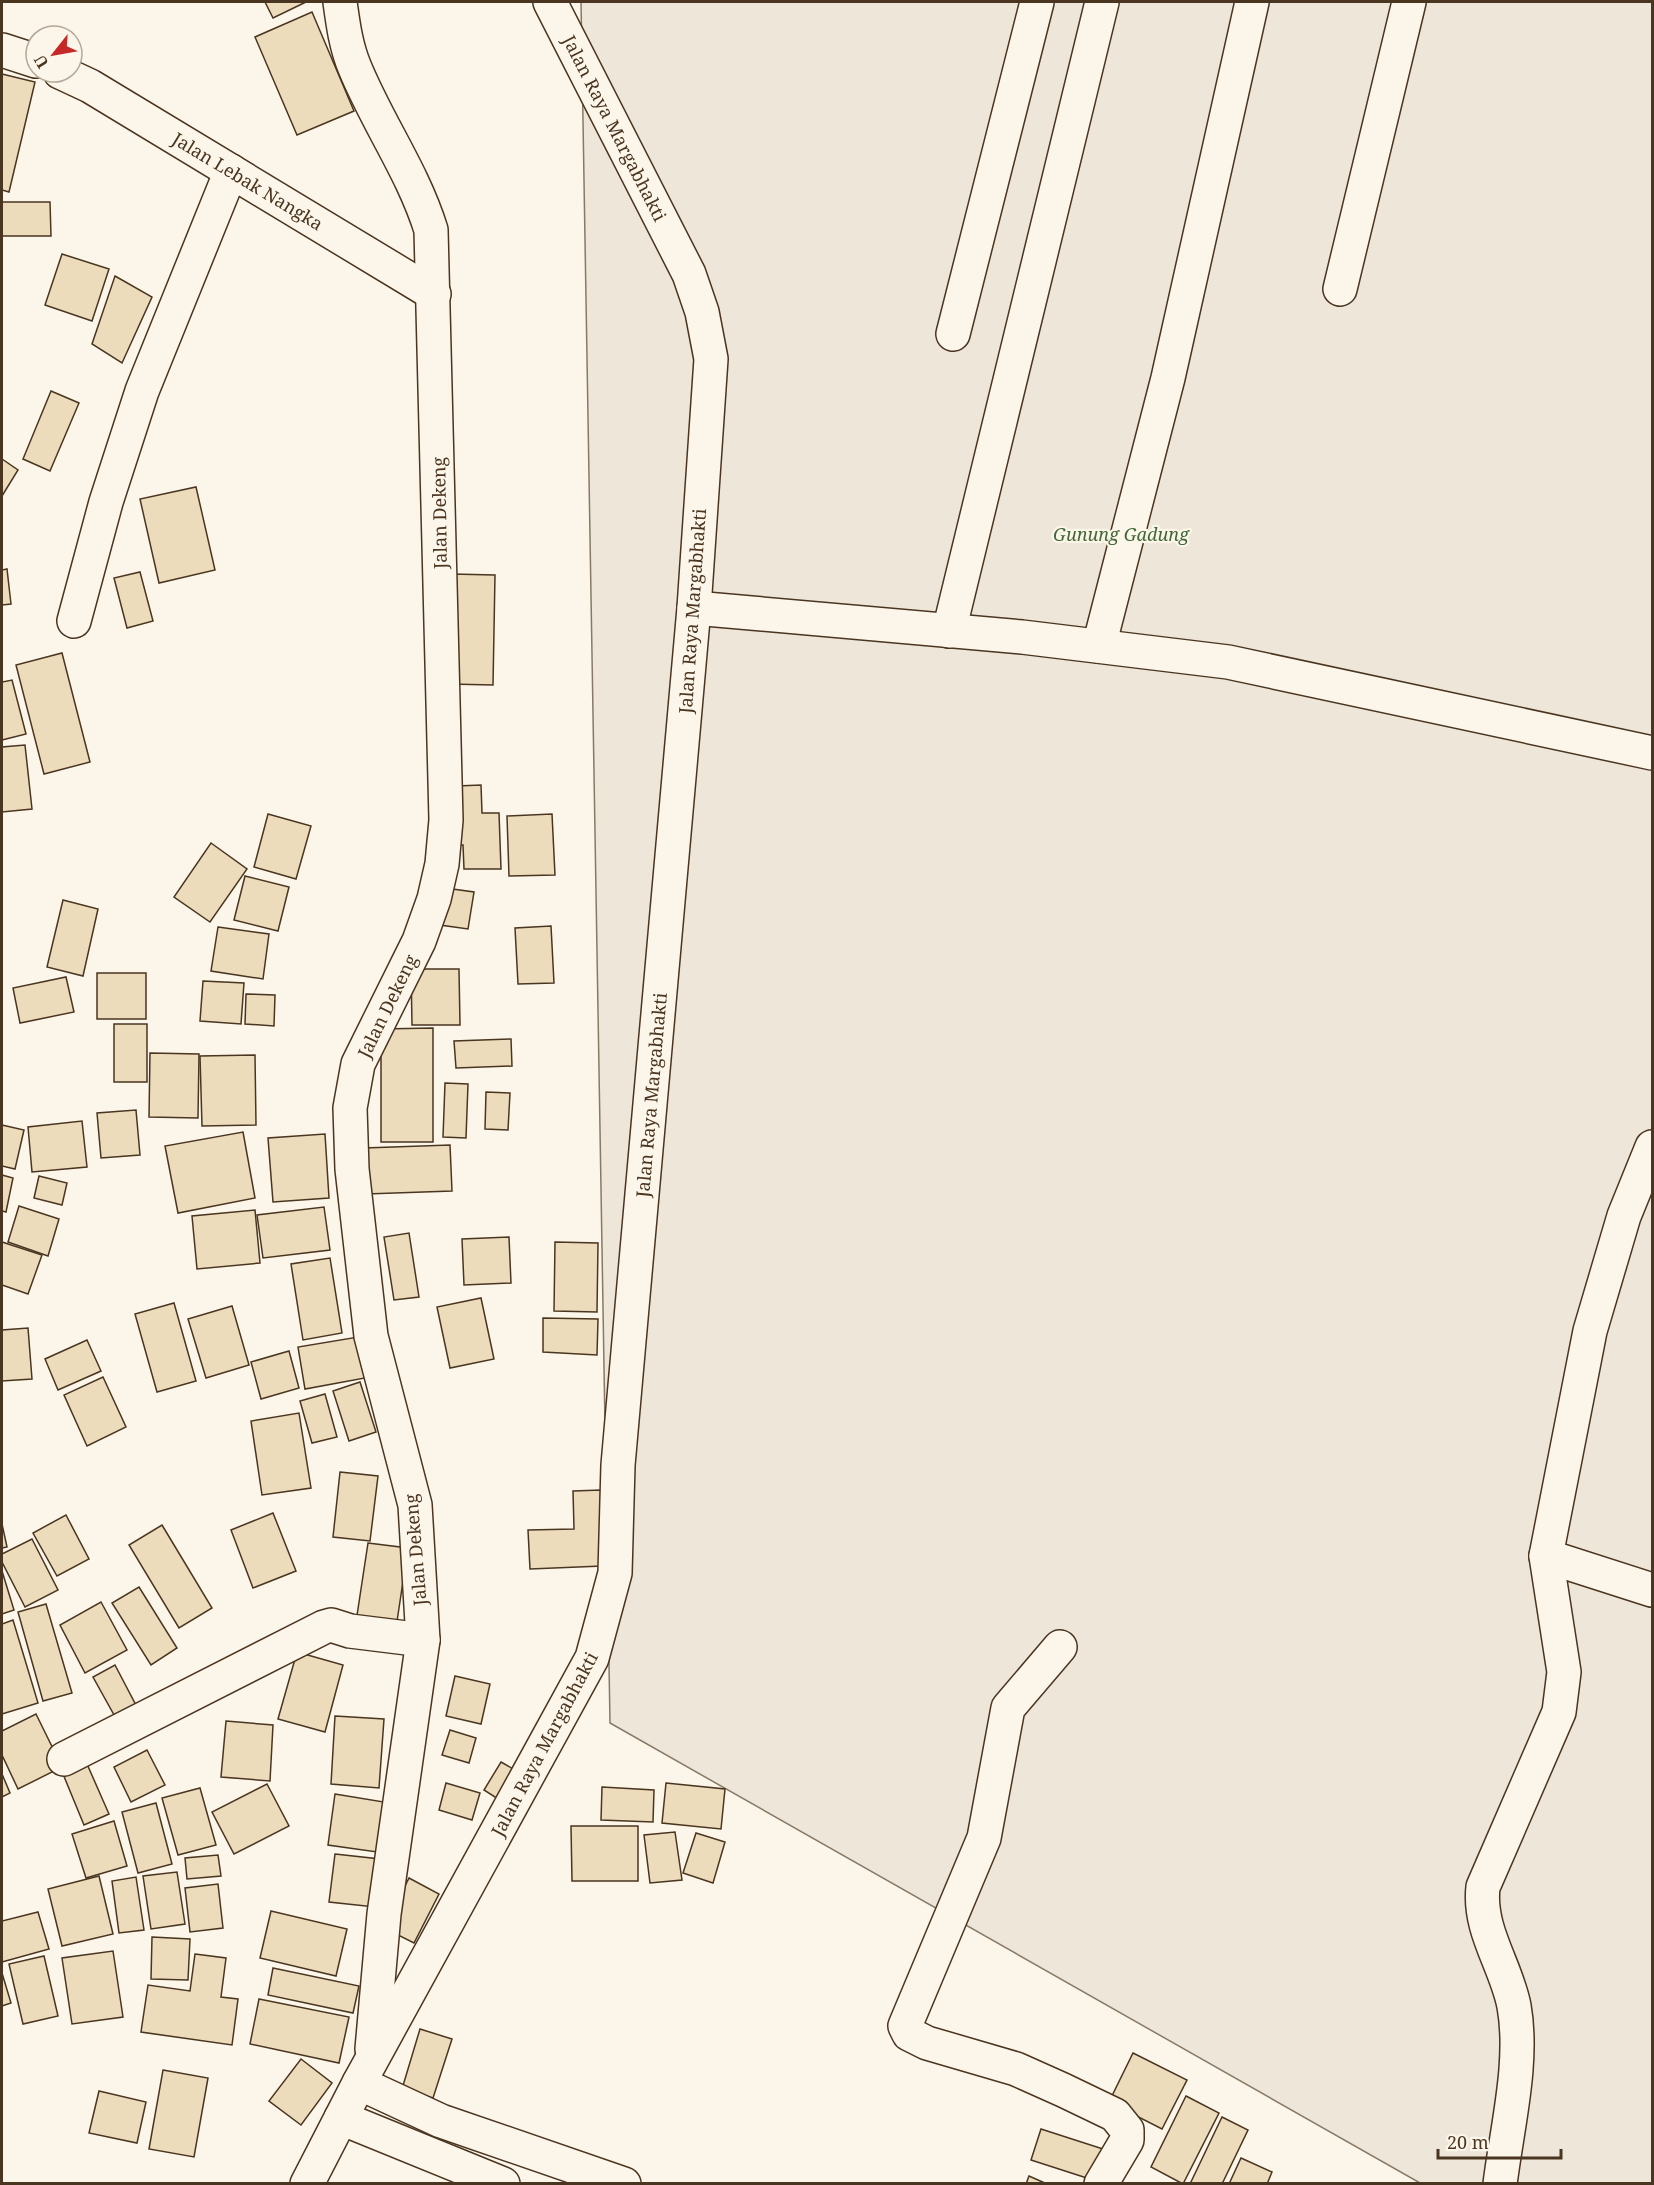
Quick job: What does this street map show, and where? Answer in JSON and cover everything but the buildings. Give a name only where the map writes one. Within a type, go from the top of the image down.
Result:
[{"type":"street","name":"Jalan Dekeng","points":[[340,2],[345,39],[355,69],[421,197],[431,230],[446,808],[443,853],[434,899],[419,941],[358,1064],[350,1108],[352,1169],[371,1336],[415,1505],[423,1640],[384,1914],[365,2071]]},
{"type":"street","name":"Jalan Raya Margabhakti","points":[[308,2184],[365,2071],[592,1658],[615,1573],[618,1465],[694,608],[711,359],[702,312],[689,274],[550,2]]},
{"type":"street","points":[[952,334],[1036,2]]},
{"type":"street","points":[[949,631],[1102,2]]},
{"type":"street","points":[[1099,646],[1168,378],[1252,2]]},
{"type":"street","points":[[1340,289],[1409,2]]},
{"type":"street","points":[[2,50],[24,57]]},
{"type":"street","name":"Jalan Lebak Nangka","points":[[84,83],[434,294]]},
{"type":"street","points":[[74,621],[106,502],[142,390],[231,171]]},
{"type":"street","points":[[694,608],[1099,646],[1263,669],[1653,753]]},
{"type":"street","points":[[1500,2184],[1516,2040],[1514,2006],[1481,1905],[1483,1887],[1559,1712],[1564,1672],[1546,1556],[1590,1331],[1624,1216],[1653,1147]]},
{"type":"street","points":[[1546,1556],[1653,1590]]},
{"type":"street","points":[[63,1759],[324,1627],[331,1625],[350,1631],[423,1640]]},
{"type":"street","points":[[1060,1647],[1008,1708],[984,1838],[905,2026],[909,2034],[927,2043],[1016,2069],[1115,2115],[1127,2130],[1127,2140],[1101,2184]]},
{"type":"street","points":[[365,2071],[441,2121],[624,2184]]},
{"type":"street","points":[[341,2118],[503,2184]]},
{"type":"green space","name":"Gunung Gadung","points":[[581,2],[1652,2],[1652,2183],[1420,2183],[610,1723]]}]
